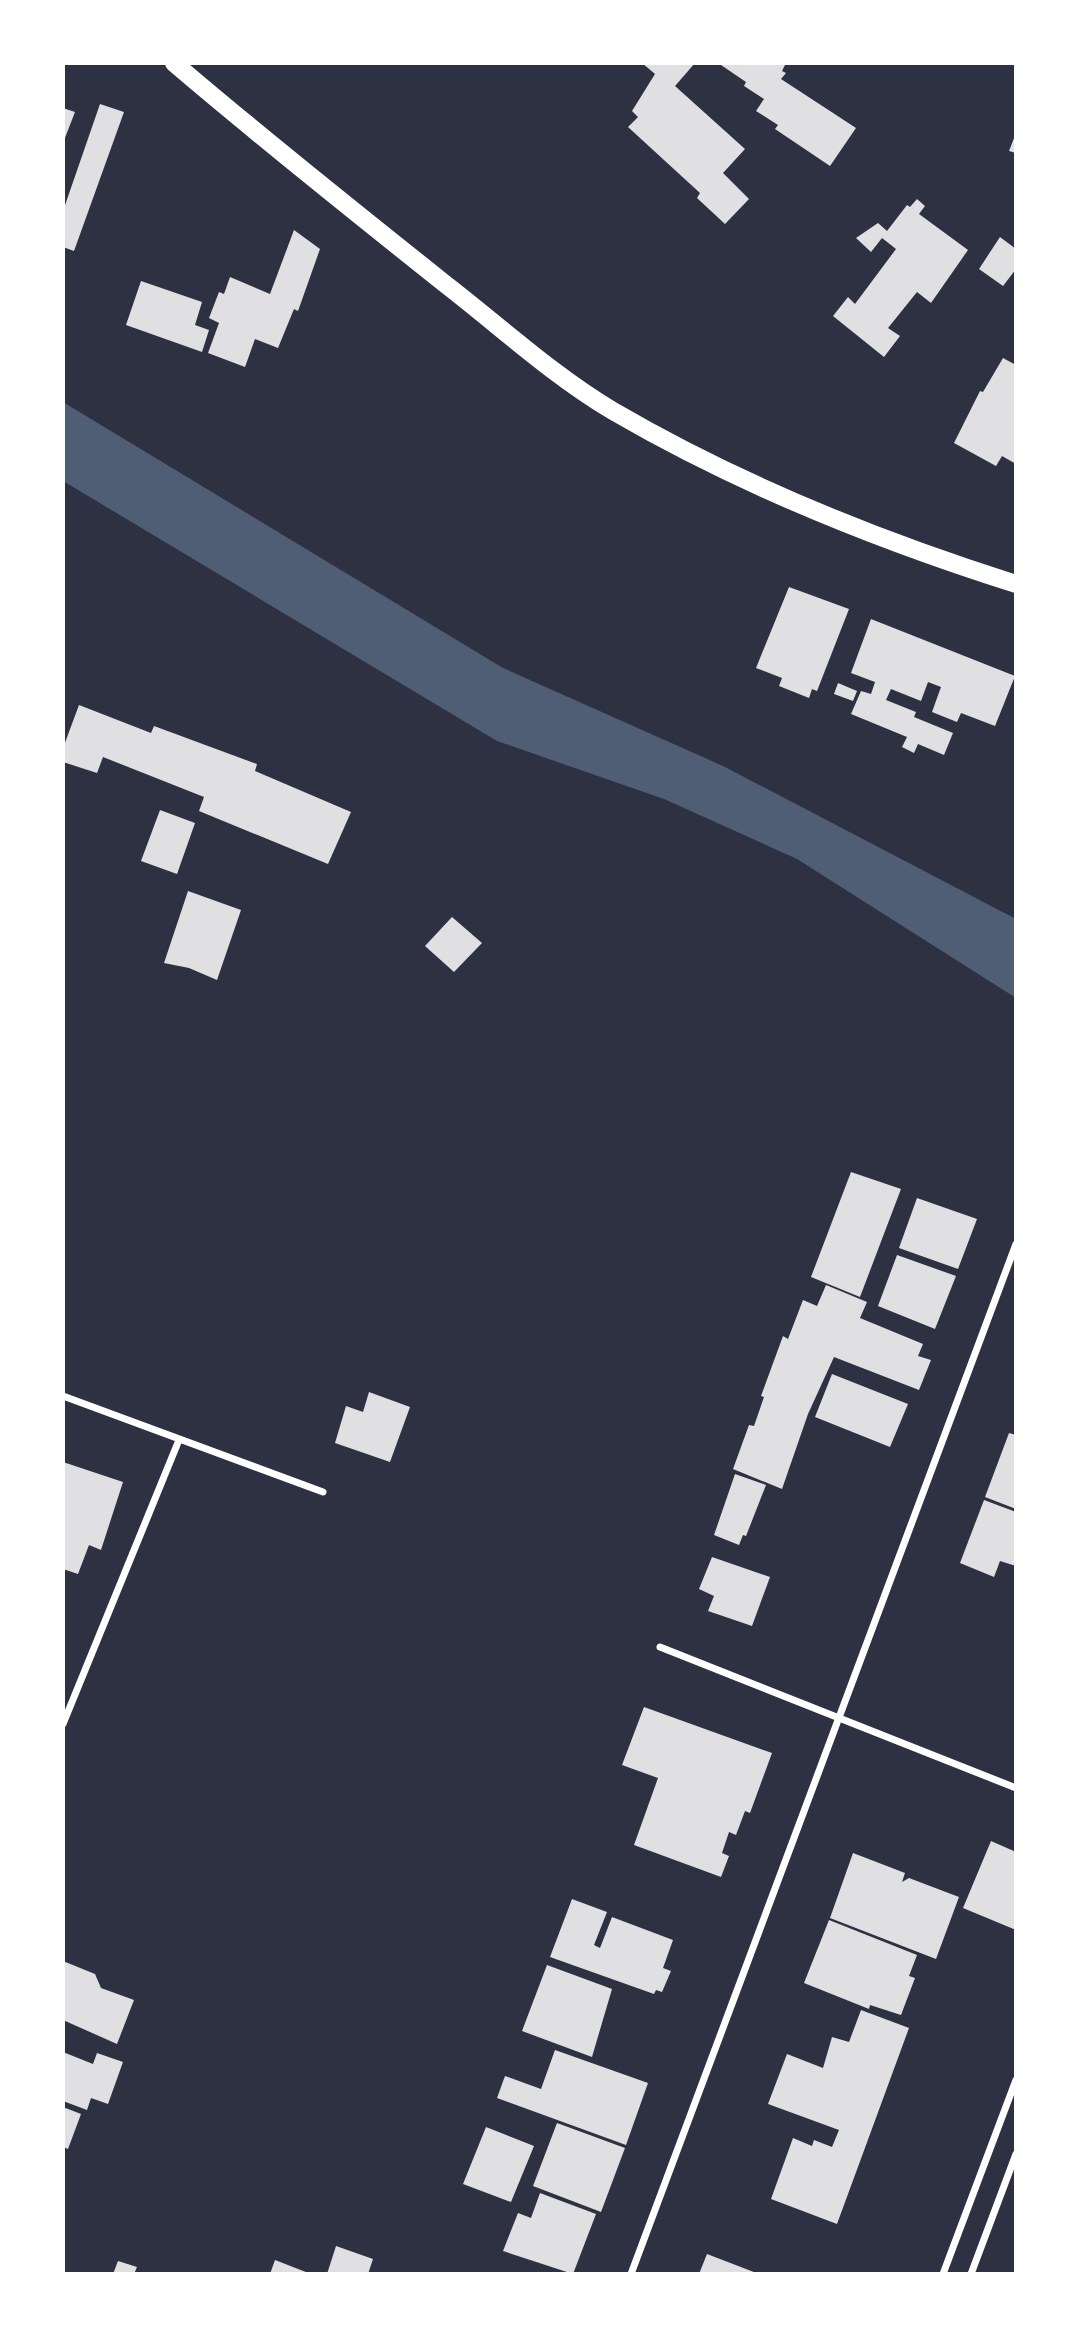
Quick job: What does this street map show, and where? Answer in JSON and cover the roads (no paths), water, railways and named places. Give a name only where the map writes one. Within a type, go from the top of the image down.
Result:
[{"type":"main road","points":[[174,63],[267,142],[547,366],[612,410],[749,482],[817,512],[1016,584]]},
{"type":"street","points":[[631,2274],[1016,1244]]},
{"type":"street","points":[[63,1396],[323,1492]]},
{"type":"street","points":[[63,1724],[179,1440]]},
{"type":"street","points":[[660,1647],[1016,1788]]},
{"type":"street","points":[[943,2274],[1016,2080]]},
{"type":"street","points":[[971,2274],[1016,2154]]},
{"type":"water","points":[[63,402],[503,668],[723,766],[1016,919],[1016,998],[797,859],[664,799],[497,741],[63,481]]}]
